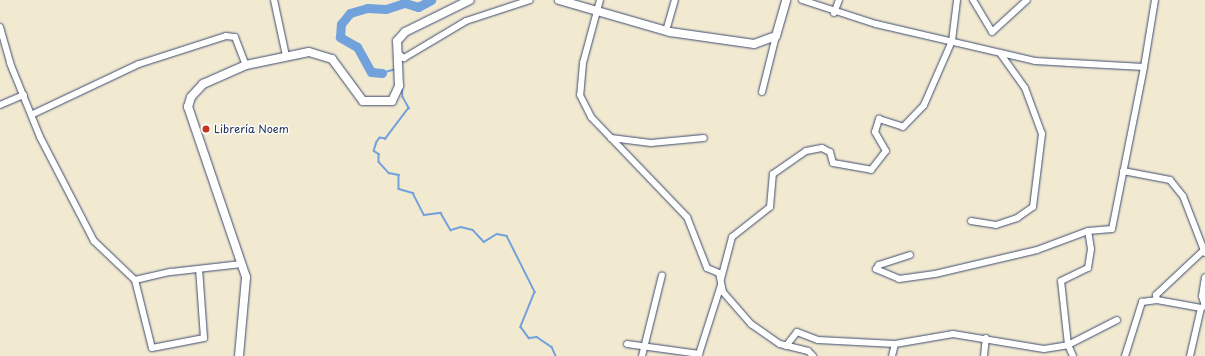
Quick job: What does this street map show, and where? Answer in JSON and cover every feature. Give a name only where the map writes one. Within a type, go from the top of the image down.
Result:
[{"type":"main road","points":[[239,356],[247,290],[242,264],[188,107],[191,97],[203,84],[246,65],[309,52],[332,59],[363,101],[392,101],[399,86],[397,41],[404,32],[470,0]]},
{"type":"main road","points":[[559,0],[596,12],[666,31],[754,44],[776,36],[786,0]]},
{"type":"street","points":[[274,0],[286,56]]},
{"type":"street","points":[[397,57],[404,58],[466,21],[530,0]]},
{"type":"street","points":[[600,0],[583,63],[580,95],[591,117],[687,217],[707,268],[719,273],[723,292],[751,324],[786,346],[808,351],[813,356]]},
{"type":"street","points":[[666,31],[675,0]]},
{"type":"street","points":[[802,0],[834,12],[1034,61],[1144,66]]},
{"type":"street","points":[[834,12],[839,0]]},
{"type":"street","points":[[627,344],[643,345],[699,355],[721,281],[732,237],[770,207],[773,174],[806,151],[822,148],[830,152],[833,162],[871,170],[886,151],[875,132],[879,119],[903,127],[924,106],[952,41],[957,0]]},
{"type":"street","points":[[973,0],[992,32],[1028,0]]},
{"type":"street","points":[[910,255],[879,265],[876,269],[899,279],[935,274],[1037,250],[1088,231],[1112,229],[1144,66],[1155,0]]},
{"type":"street","points":[[0,27],[10,63],[33,114],[40,137],[94,241],[134,280],[152,348],[204,338],[200,269]]},
{"type":"street","points":[[33,114],[139,64],[226,36],[235,37],[246,65]]},
{"type":"street","points":[[762,92],[776,36]]},
{"type":"street","points":[[971,221],[996,225],[1017,218],[1033,207],[1042,134],[1025,88],[1000,53]]},
{"type":"street","points":[[0,105],[24,95]]},
{"type":"street","points":[[611,138],[651,143],[704,138]]},
{"type":"street","points":[[1123,171],[1170,180],[1183,196],[1204,251],[1156,295],[1157,300]]},
{"type":"street","points":[[1073,356],[1068,345],[1061,281],[1088,268],[1091,249],[1088,231]]},
{"type":"street","points":[[134,280],[200,269],[242,264]]},
{"type":"street","points":[[642,356],[643,345],[662,275]]},
{"type":"street","points":[[1190,356],[1201,308],[1205,306],[1202,296],[1205,277]]},
{"type":"street","points":[[1125,356],[1142,302],[1157,300],[1201,308]]},
{"type":"street","points":[[786,346],[797,332],[818,340],[895,344],[953,334],[986,338],[1017,348],[1044,349],[1068,345],[1117,320]]},
{"type":"street","points":[[984,356],[986,338]]},
{"type":"street","points":[[892,356],[895,344]]},
{"type":"waterway","points":[[382,73],[371,72],[357,47],[340,37],[341,24],[350,13],[367,8],[386,9],[405,3],[418,7],[431,0]]},
{"type":"waterway","points":[[382,73],[396,69]]},
{"type":"waterway","points":[[402,74],[403,97],[409,108],[386,139],[380,138],[377,142],[374,151],[379,154],[379,162],[389,173],[399,175],[399,189],[413,193],[424,215],[441,213],[451,230],[461,227],[473,230],[484,242],[497,234],[507,236],[535,292],[521,327],[529,338],[537,337],[552,347],[556,356]]},
{"type":"place","name":"Librería Noem","points":[[206,129]]}]
